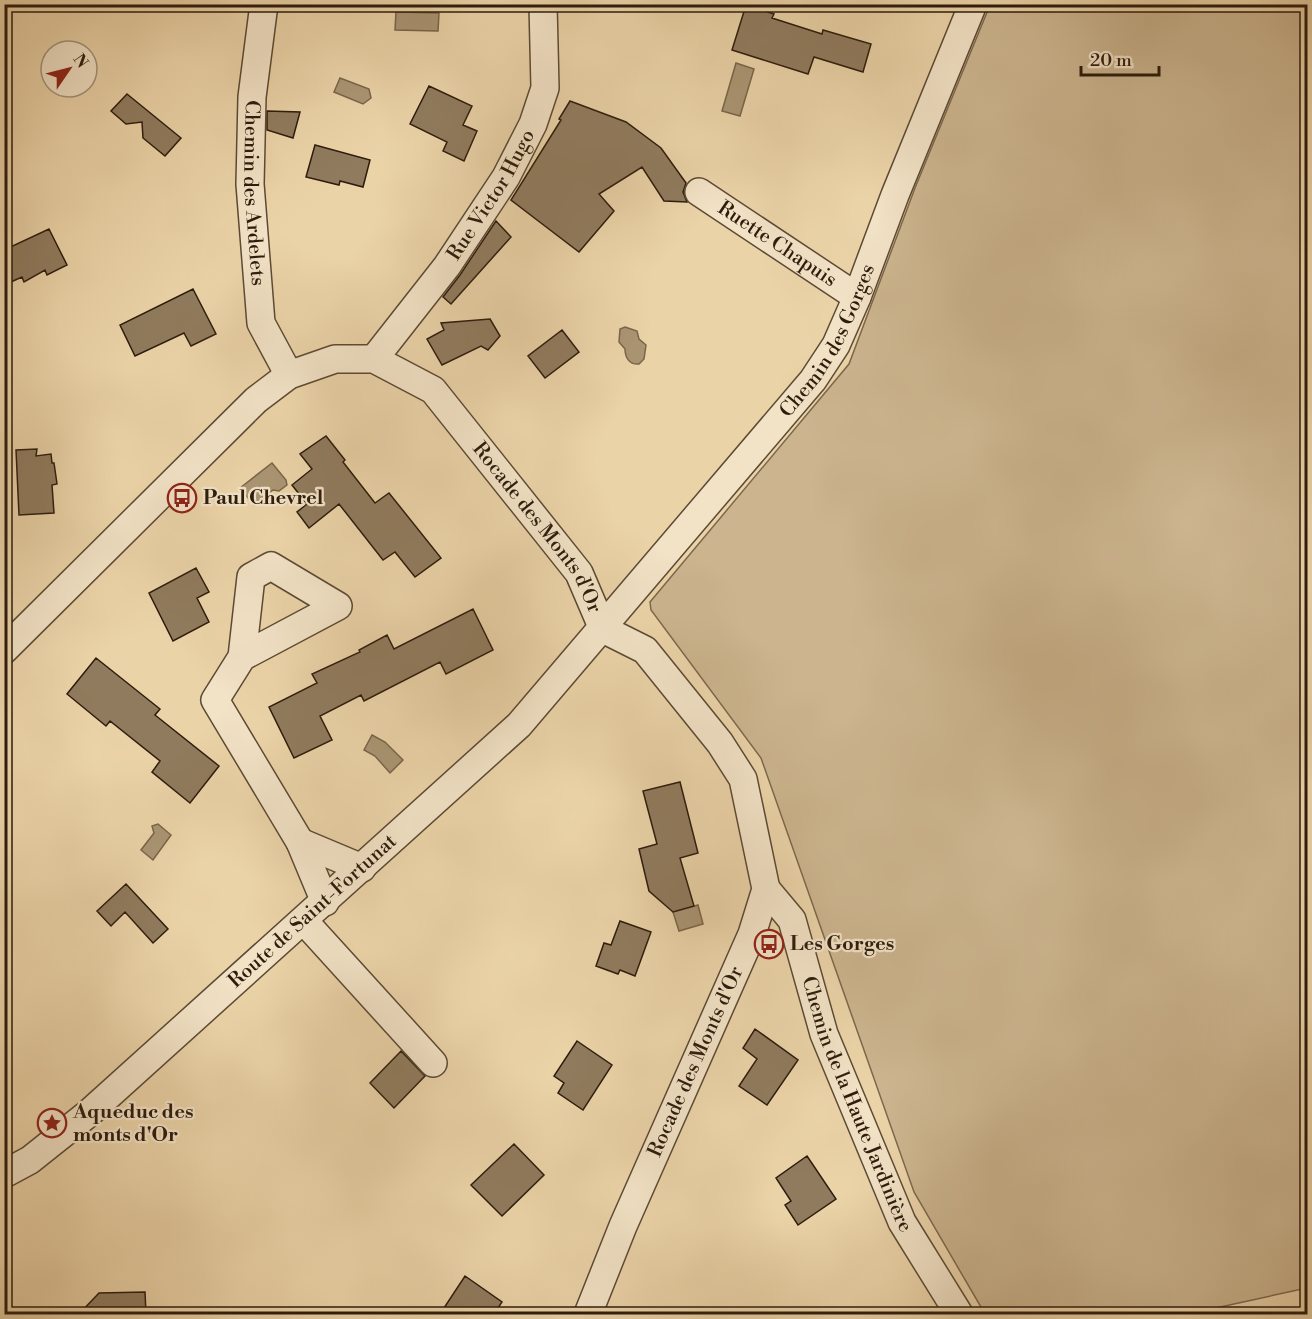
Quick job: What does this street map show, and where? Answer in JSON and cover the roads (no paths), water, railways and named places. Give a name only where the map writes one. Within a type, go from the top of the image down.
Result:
[{"type":"street","name":"Chemin des Ardelets","points":[[264,4],[252,97],[250,184],[261,323],[289,375]]},
{"type":"street","name":"Rue Victor Hugo","points":[[374,359],[447,266],[506,177],[533,124],[545,88],[543,4]]},
{"type":"street","name":"Chemin des Gorges","points":[[603,629],[813,380],[836,345],[973,4]]},
{"type":"street","name":"Ruette Chapuis","points":[[699,192],[857,297]]},
{"type":"street","name":"Rocade des Monts d'Or","points":[[4,650],[256,400],[289,375],[335,359],[374,359],[433,390],[579,573],[603,629],[645,650],[720,743],[743,779],[766,889],[752,934],[623,1226],[588,1314]]},
{"type":"street","name":"Route de Saint-Fortunat","points":[[4,1174],[30,1160],[89,1113],[325,902],[519,725],[603,629]]},
{"type":"street","points":[[242,657],[215,700],[300,842],[325,902]]},
{"type":"street","points":[[300,842],[362,868]]},
{"type":"street","name":"Chemin de la Haute Jardinière","points":[[766,889],[792,920],[824,1034],[902,1222],[959,1314]]},
{"type":"street","points":[[304,921],[433,1063]]},
{"type":"place","name":"Paul Chevrel","points":[[182,498]]},
{"type":"place","name":"Les Gorges","points":[[769,944]]},
{"type":"place","name":"Aqueduc des monts d'Or","points":[[52,1123]]}]
